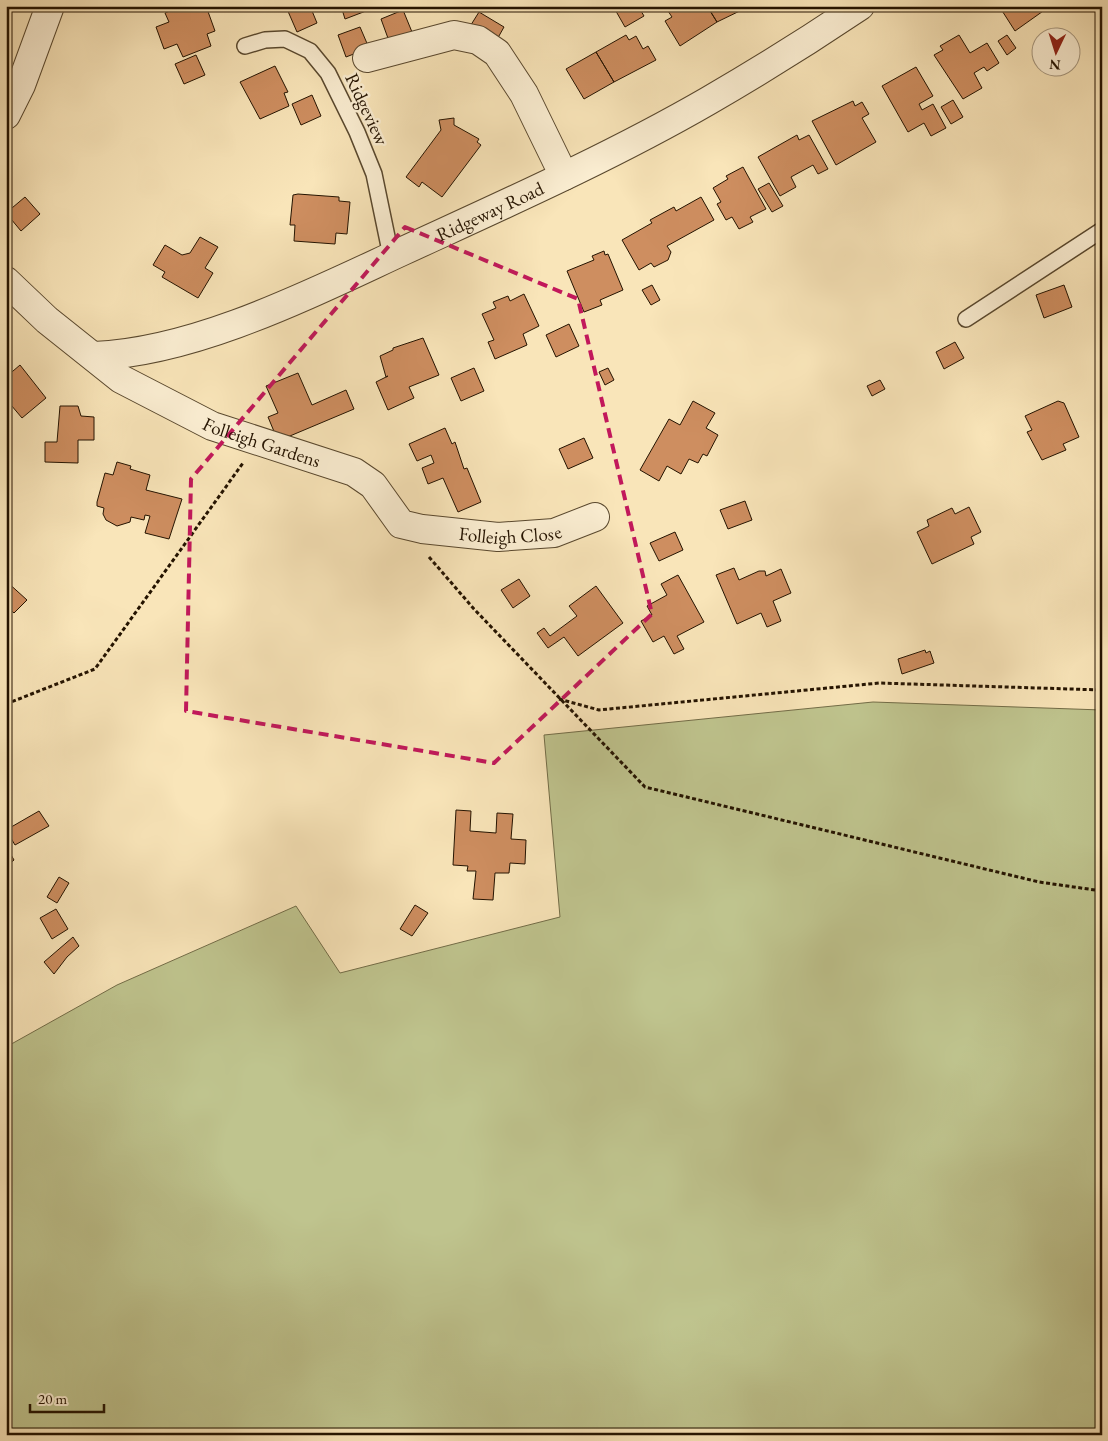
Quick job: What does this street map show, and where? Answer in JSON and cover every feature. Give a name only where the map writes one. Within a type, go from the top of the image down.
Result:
[{"type":"street","points":[[6,116],[21,84],[50,6]]},
{"type":"street","name":"Ridgeway Road","points":[[94,356],[128,355],[188,340],[278,308],[564,176],[708,102],[860,6]]},
{"type":"street","points":[[366,58],[454,35],[478,40],[497,53],[524,94],[564,176]]},
{"type":"street","name":"Folleigh Gardens","points":[[6,281],[47,320],[121,379],[212,426],[354,472],[373,485],[411,527]]},
{"type":"street","name":"Folleigh Close","points":[[411,527],[498,537],[554,533],[595,517]]},
{"type":"lane","name":"Ridgeview","points":[[245,46],[265,40],[285,39],[310,50],[328,73],[358,132],[374,174],[391,256]]},
{"type":"lane","points":[[966,319],[1102,230]]},
{"type":"path","points":[[6,704],[95,669],[259,441]]},
{"type":"path","points":[[411,527],[474,609],[645,787],[1039,882],[1102,892]]},
{"type":"path","points":[[559,698],[599,710],[879,683],[1102,690]]},
{"type":"highlighted area","points":[[405,227],[578,299],[652,614],[494,763],[186,711],[191,479]]},
{"type":"green space","points":[[873,702],[1102,710],[1102,1435],[6,1435],[6,1047],[117,985],[296,906],[340,973],[560,917],[544,735]]},
{"type":"building","points":[[181,6],[181,8],[206,6],[215,31],[207,34],[211,46],[183,57],[177,44],[164,49],[156,27],[169,22],[165,13]]},
{"type":"building","points":[[294,6],[310,6],[317,23],[297,32],[287,9]]},
{"type":"building","points":[[341,6],[371,6],[365,8],[366,11],[345,19]]},
{"type":"building","points":[[613,6],[638,6],[644,16],[625,27]]},
{"type":"building","points":[[677,6],[707,6],[717,22],[680,46],[665,21],[672,17],[668,11]]},
{"type":"building","points":[[707,6],[750,6],[717,22]]},
{"type":"building","points":[[999,6],[1044,6],[1046,9],[1015,31]]},
{"type":"building","points":[[403,10],[412,32],[389,41],[381,19]]},
{"type":"building","points":[[479,12],[504,27],[495,43],[469,28]]},
{"type":"building","points":[[360,27],[369,48],[346,57],[338,35]]},
{"type":"building","points":[[626,35],[629,40],[636,36],[643,49],[648,46],[656,60],[614,82],[596,52]]},
{"type":"building","points":[[959,35],[970,53],[987,43],[999,63],[987,71],[984,67],[974,73],[982,88],[963,99],[934,55],[943,50],[940,46]]},
{"type":"building","points":[[1007,35],[1016,48],[1007,55],[998,41]]},
{"type":"building","points":[[596,52],[614,82],[584,99],[566,69]]},
{"type":"building","points":[[196,55],[205,75],[184,84],[175,64]]},
{"type":"building","points":[[275,66],[288,92],[284,93],[289,106],[260,119],[240,82]]},
{"type":"building","points":[[916,67],[933,96],[919,104],[922,110],[933,104],[946,128],[931,136],[924,123],[908,132],[882,86]]},
{"type":"building","points":[[312,95],[321,116],[301,125],[292,104]]},
{"type":"building","points":[[953,100],[963,117],[951,124],[941,107]]},
{"type":"building","points":[[853,101],[855,106],[862,102],[869,114],[862,118],[876,142],[836,165],[812,121]]},
{"type":"building","points":[[454,118],[454,125],[479,139],[477,142],[481,145],[442,197],[422,182],[419,187],[406,177],[441,130],[439,120]]},
{"type":"building","points":[[797,135],[799,140],[809,135],[828,169],[818,174],[813,165],[791,177],[796,187],[780,196],[758,157]]},
{"type":"building","points":[[743,167],[766,209],[750,217],[753,222],[739,229],[732,217],[726,220],[717,204],[721,202],[713,188],[728,179],[726,176]]},
{"type":"building","points":[[769,183],[783,206],[772,212],[758,189]]},
{"type":"building","points":[[293,195],[339,197],[339,201],[350,202],[347,234],[336,233],[335,244],[294,241],[295,225],[290,225]]},
{"type":"building","points":[[25,197],[40,214],[21,231],[6,213]]},
{"type":"building","points":[[701,197],[714,220],[667,246],[671,252],[668,260],[654,267],[651,263],[639,270],[622,240],[652,223],[650,220],[674,207],[676,211]]},
{"type":"building","points":[[200,237],[218,247],[205,268],[213,273],[198,298],[162,277],[165,272],[153,265],[165,245],[182,255],[190,253]]},
{"type":"building","points":[[604,251],[605,255],[608,254],[623,290],[600,300],[602,305],[584,312],[567,271],[594,260],[592,256]]},
{"type":"building","points":[[652,285],[660,300],[651,305],[642,290]]},
{"type":"building","points":[[1064,285],[1072,307],[1044,318],[1036,295]]},
{"type":"building","points":[[524,294],[539,326],[523,334],[527,345],[495,359],[488,342],[494,340],[482,314],[496,308],[493,302],[508,296],[510,301]]},
{"type":"building","points":[[569,324],[579,346],[556,357],[546,335]]},
{"type":"building","points":[[423,338],[439,375],[409,387],[414,398],[388,410],[376,382],[386,377],[380,356],[393,350],[393,348]]},
{"type":"building","points":[[955,342],[964,358],[944,369],[936,352]]},
{"type":"building","points":[[20,365],[46,398],[22,418],[11,405],[6,410],[6,377]]},
{"type":"building","points":[[474,368],[484,391],[461,401],[451,378]]},
{"type":"building","points":[[608,368],[614,380],[605,385],[599,372]]},
{"type":"building","points":[[298,373],[312,405],[346,390],[354,409],[278,441],[268,417],[278,413],[266,386]]},
{"type":"building","points":[[880,380],[885,389],[872,396],[867,386]]},
{"type":"building","points":[[693,401],[715,413],[706,428],[718,435],[707,456],[703,454],[698,463],[689,459],[681,474],[667,466],[659,481],[640,470],[669,419],[680,425]]},
{"type":"building","points":[[1058,401],[1064,403],[1079,437],[1063,444],[1066,450],[1042,460],[1027,432],[1032,430],[1025,416]]},
{"type":"building","points":[[60,406],[78,406],[81,416],[94,417],[94,440],[78,440],[78,463],[45,462],[45,442],[57,442]]},
{"type":"building","points":[[445,428],[452,444],[455,442],[464,469],[467,468],[481,502],[458,512],[443,478],[428,484],[422,468],[434,463],[431,455],[417,461],[409,444]]},
{"type":"building","points":[[584,438],[593,458],[568,469],[559,449]]},
{"type":"building","points":[[117,462],[131,466],[130,469],[150,475],[146,490],[182,499],[169,539],[145,533],[150,516],[145,515],[144,520],[131,517],[130,522],[117,526],[106,520],[103,514],[104,508],[97,506],[97,502],[105,473],[113,475]]},
{"type":"building","points":[[745,501],[752,520],[728,529],[720,510]]},
{"type":"building","points":[[969,507],[981,532],[971,537],[974,544],[932,564],[917,532],[929,526],[927,520],[952,508],[955,514]]},
{"type":"building","points":[[675,532],[683,550],[659,561],[650,543]]},
{"type":"building","points":[[734,568],[739,580],[759,571],[765,571],[766,576],[781,569],[791,593],[773,601],[781,621],[767,627],[761,613],[737,624],[716,575]]},
{"type":"building","points":[[678,575],[704,622],[677,636],[684,649],[674,654],[664,636],[653,642],[641,621],[652,615],[647,606],[667,595],[661,584]]},
{"type":"building","points":[[519,579],[530,596],[513,608],[501,590]]},
{"type":"building","points":[[6,581],[27,600],[14,613],[6,606]]},
{"type":"building","points":[[596,586],[623,623],[578,656],[564,637],[548,648],[537,633],[544,628],[550,636],[577,616],[569,606]]},
{"type":"building","points":[[925,650],[926,653],[930,651],[934,663],[902,674],[898,659]]},
{"type":"building","points":[[456,810],[471,811],[470,831],[496,833],[497,813],[513,814],[511,839],[526,840],[525,864],[510,863],[509,873],[495,873],[493,900],[473,899],[476,871],[467,871],[468,866],[453,865]]},
{"type":"building","points":[[39,811],[49,826],[15,845],[6,830]]},
{"type":"building","points":[[6,846],[14,860],[6,867]]},
{"type":"building","points":[[59,877],[69,883],[57,903],[47,897]]},
{"type":"building","points":[[415,905],[428,913],[412,936],[400,929]]},
{"type":"building","points":[[56,909],[68,929],[52,939],[40,918]]},
{"type":"building","points":[[73,937],[79,946],[67,957],[54,974],[44,962]]}]
